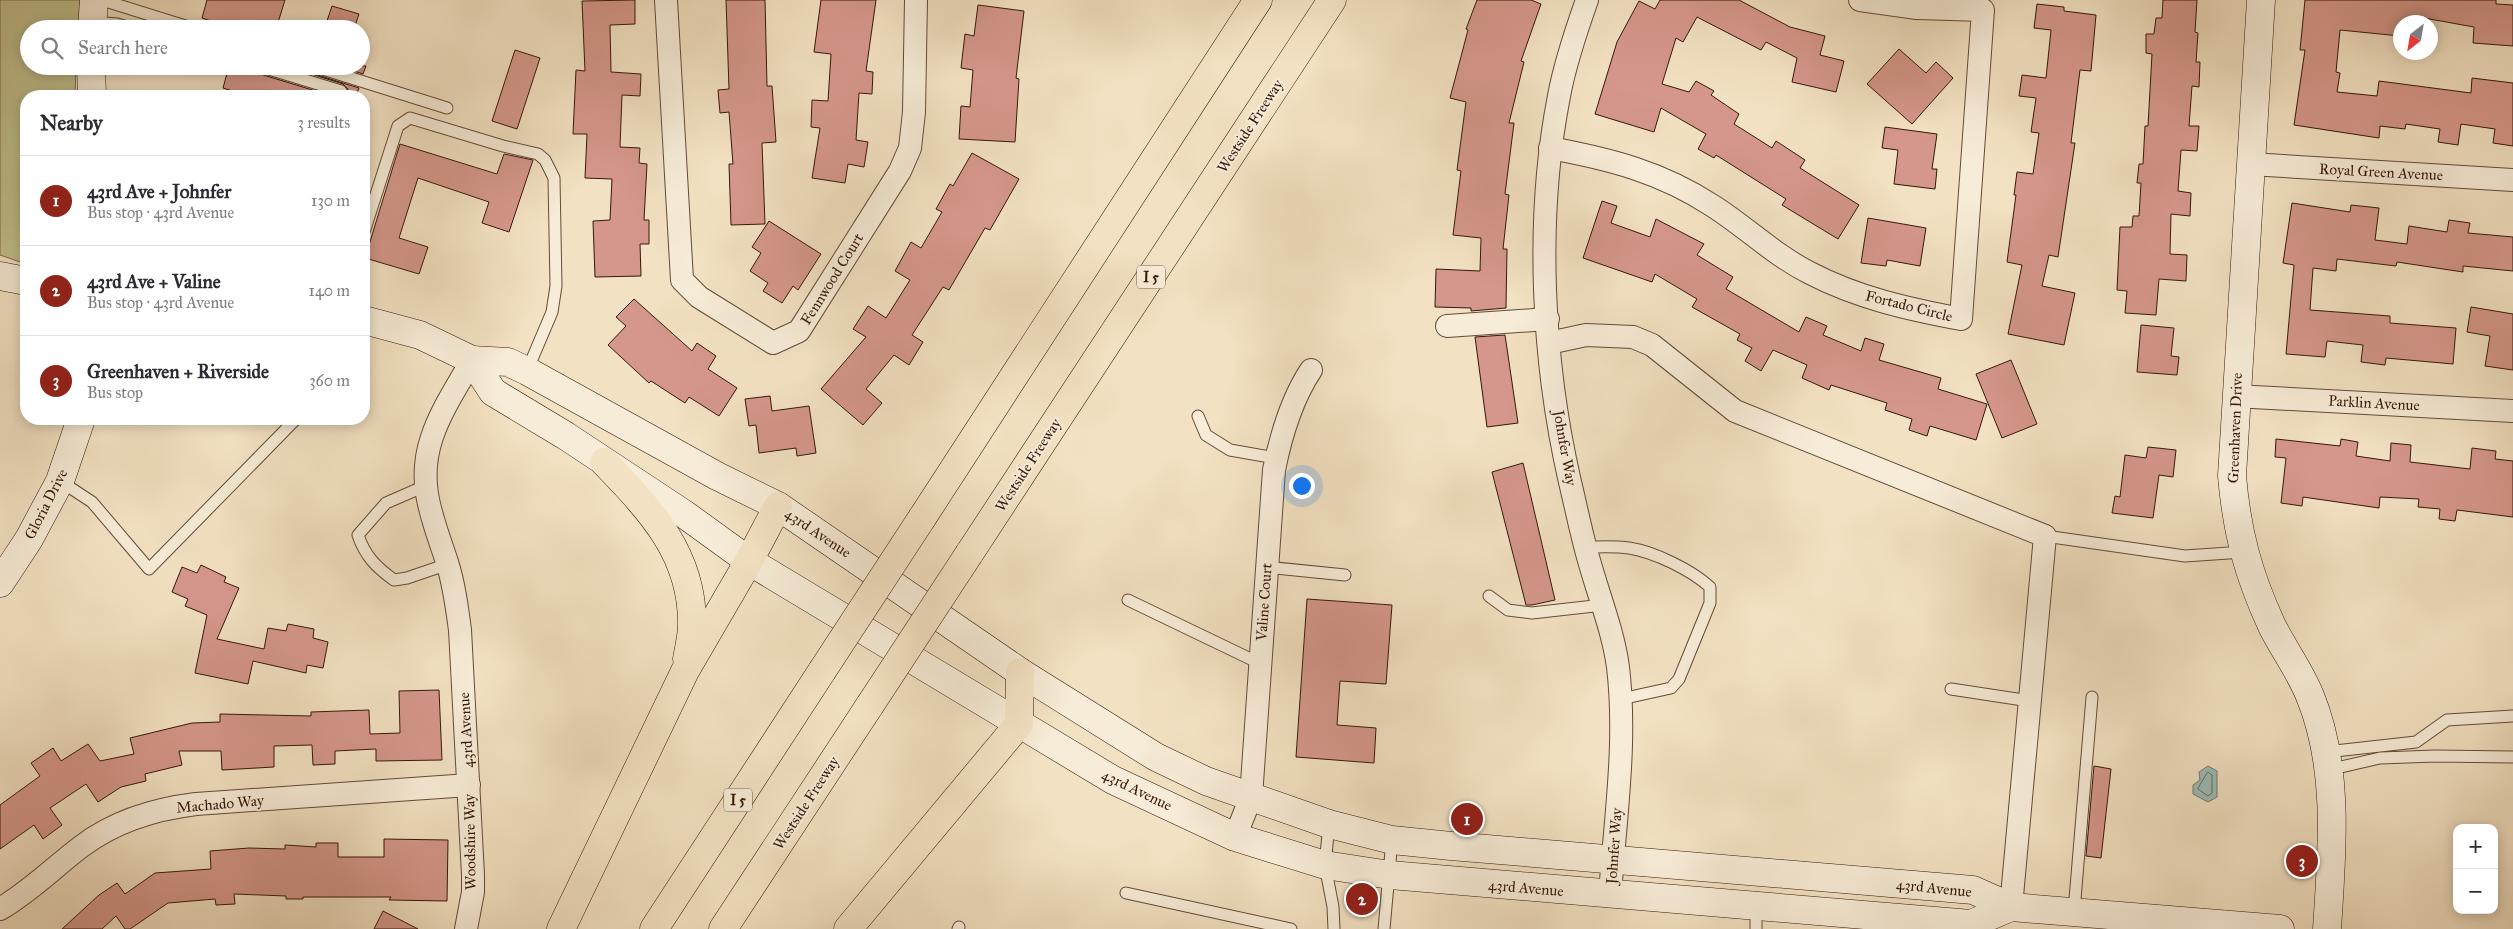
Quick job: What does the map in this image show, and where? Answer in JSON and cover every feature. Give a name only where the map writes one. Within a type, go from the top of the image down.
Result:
[{"type":"highway","name":"I 5","points":[[654,929],[1258,0]]},
{"type":"highway","name":"Westside Freeway","points":[[723,929],[1332,0]]},
{"type":"highway","points":[[604,462],[638,497],[668,534],[686,578],[692,625],[685,672]]},
{"type":"highway","points":[[561,929],[685,672],[749,561],[778,506]]},
{"type":"highway","points":[[848,929],[1019,724],[1020,672]]},
{"type":"main road","name":"Greenhaven Drive","points":[[2261,0],[2232,476],[2243,552],[2253,582],[2273,628],[2310,697],[2327,761],[2333,837],[2327,929]]},
{"type":"main road","points":[[91,75],[92,90]]},
{"type":"main road","points":[[0,276],[20,280]]},
{"type":"main road","name":"43rd Avenue","points":[[370,322],[420,335],[472,360],[508,362],[717,476],[778,506],[1020,672],[1156,757],[1206,781],[1329,824],[1392,840],[1973,890],[2009,918]]},
{"type":"main road","name":"43rd Avenue","points":[[472,360],[493,392],[566,436],[684,514],[749,561],[1114,780],[1235,837],[1325,865],[1390,875],[1610,895],[1756,918],[1971,924],[2009,918]]},
{"type":"main road","name":"Gloria Drive","points":[[0,583],[29,540],[60,481],[79,425]]},
{"type":"main road","points":[[2009,918],[2074,911],[2280,929]]},
{"type":"street","name":"Fennwood Court","points":[[666,0],[682,280],[699,297],[773,343],[800,331],[900,171],[910,148],[914,112],[916,0]]},
{"type":"street","name":"Johnfer Way","points":[[1587,0],[1572,43],[1559,95],[1550,148],[1545,238],[1548,319],[1559,420],[1569,479],[1617,664],[1621,699],[1623,742],[1610,895]]},
{"type":"street","name":"Fortado Circle","points":[[1550,148],[1608,159],[1647,171],[1684,188],[1714,206],[1774,252],[1808,272],[1845,290],[1882,303],[1961,319],[1983,10],[1917,8],[1860,0]]},
{"type":"street","name":"Royal Green Avenue","points":[[2250,164],[2513,180]]},
{"type":"street","points":[[1447,326],[1548,319]]},
{"type":"street","points":[[1550,342],[1586,335],[1633,337],[1652,345],[1735,411],[2045,536],[2009,918]]},
{"type":"street","name":"43rd Avenue","points":[[469,785],[460,630],[456,596],[448,564],[429,509],[425,486],[426,462],[431,439],[440,416],[472,360]]},
{"type":"street","name":"Valine Court","points":[[1235,837],[1251,797],[1266,567],[1276,458],[1291,408],[1311,370]]},
{"type":"street","name":"Parklin Avenue","points":[[2236,396],[2513,411]]},
{"type":"street","name":"Machado Way","points":[[0,909],[48,876],[83,845],[112,828],[140,816],[173,807],[469,785]]},
{"type":"street","name":"Woodshire Way","points":[[466,929],[473,875],[469,785]]},
{"type":"lane","points":[[95,13],[109,20]]},
{"type":"lane","points":[[95,13],[139,20]]},
{"type":"lane","points":[[289,75],[338,90]]},
{"type":"lane","points":[[342,75],[447,108]]},
{"type":"lane","points":[[370,209],[398,126],[410,118],[503,146],[538,154],[545,160],[554,178],[556,286],[552,312],[527,371]]},
{"type":"lane","points":[[1198,416],[1206,435],[1230,450],[1276,458]]},
{"type":"lane","points":[[60,481],[92,502],[149,569],[290,425]]},
{"type":"lane","points":[[425,486],[386,503],[358,535],[363,549],[376,567],[394,580],[407,578],[448,564]]},
{"type":"lane","points":[[2045,536],[2185,556],[2243,552]]},
{"type":"lane","points":[[1586,547],[1628,548],[1641,551],[1695,574],[1710,588],[1710,603],[1679,679],[1671,688],[1621,699]]},
{"type":"lane","points":[[1266,567],[1345,575]]},
{"type":"lane","points":[[1489,596],[1508,610],[1532,613],[1603,605]]},
{"type":"lane","points":[[1128,600],[1259,662]]},
{"type":"lane","points":[[1951,689],[2030,701]]},
{"type":"lane","points":[[2074,911],[2092,697]]},
{"type":"lane","points":[[2327,761],[2416,742],[2448,720],[2513,716]]},
{"type":"lane","points":[[2327,761],[2435,756],[2513,757]]},
{"type":"lane","points":[[1329,824],[1325,865],[1333,907],[1334,929]]},
{"type":"lane","points":[[1384,929],[1392,840]]},
{"type":"lane","points":[[1126,893],[1291,929]]},
{"type":"green space","points":[[0,0],[80,0],[79,20],[20,20],[20,75],[76,75],[75,90],[20,90],[20,262],[0,255]]},
{"type":"water","points":[[2208,766],[2217,771],[2217,797],[2208,802],[2193,794],[2193,785],[2200,780],[2199,772]]},
{"type":"building","points":[[207,0],[285,0],[279,20],[208,20],[202,18]]},
{"type":"building","points":[[635,0],[635,24],[610,25],[611,72],[641,74],[640,96],[622,95],[620,147],[640,148],[639,163],[647,164],[644,220],[649,220],[649,244],[640,244],[641,276],[595,277],[593,221],[610,220],[612,179],[585,178],[587,134],[573,134],[576,70],[585,71],[582,1]]},
{"type":"building","points":[[726,0],[765,0],[767,86],[772,86],[776,142],[762,143],[765,224],[731,225],[729,164],[733,164],[729,112],[720,113],[718,90],[729,89]]},
{"type":"building","points":[[821,0],[876,0],[866,71],[873,72],[872,94],[859,93],[856,140],[868,142],[864,167],[848,164],[845,183],[812,178],[820,128],[811,127],[812,100],[828,101],[831,54],[814,52]]},
{"type":"building","points":[[1477,0],[1531,0],[1541,4],[1521,61],[1524,62],[1509,123],[1514,123],[1505,194],[1509,195],[1503,249],[1507,249],[1506,308],[1471,311],[1471,308],[1435,307],[1436,269],[1480,271],[1481,238],[1453,235],[1461,171],[1457,170],[1466,102],[1450,98],[1468,30],[1466,29]]},
{"type":"building","points":[[1660,0],[1739,0],[1790,27],[1825,36],[1820,55],[1844,61],[1836,92],[1792,82],[1797,58],[1766,42],[1761,50],[1697,17],[1683,42],[1676,38],[1662,84],[1689,92],[1696,81],[1714,91],[1711,95],[1739,114],[1734,124],[1772,148],[1776,141],[1805,160],[1800,168],[1859,205],[1838,239],[1782,205],[1786,199],[1716,155],[1714,158],[1698,149],[1706,134],[1661,108],[1654,132],[1595,114],[1617,42],[1639,1],[1655,9]]},
{"type":"building","points":[[2163,0],[2197,0],[2195,32],[2198,33],[2196,62],[2200,62],[2199,87],[2192,86],[2189,126],[2199,126],[2197,151],[2181,150],[2178,191],[2191,193],[2190,216],[2171,214],[2170,254],[2187,255],[2186,281],[2159,279],[2156,315],[2125,313],[2127,291],[2117,290],[2120,227],[2132,227],[2133,216],[2139,216],[2141,183],[2137,183],[2139,164],[2143,164],[2145,126],[2148,126],[2152,54],[2146,53],[2146,34],[2154,34],[2156,18],[2162,18]]},
{"type":"building","points":[[2305,0],[2496,0],[2496,4],[2513,5],[2513,46],[2473,43],[2474,27],[2438,21],[2438,15],[2393,15],[2393,35],[2340,30],[2336,72],[2340,73],[2337,92],[2377,96],[2379,81],[2471,93],[2472,78],[2513,83],[2513,146],[2493,143],[2495,129],[2461,124],[2458,145],[2438,142],[2440,129],[2406,124],[2405,129],[2380,126],[2379,138],[2294,125],[2305,50],[2300,50]]},
{"type":"building","points":[[2037,4],[2064,7],[2064,11],[2096,15],[2091,71],[2080,70],[2071,143],[2075,143],[2058,257],[2049,255],[2042,286],[2075,293],[2064,345],[2008,334],[2022,265],[2007,262],[2016,195],[2014,195],[2017,172],[2033,174],[2039,133],[2031,132],[2036,98],[2019,96],[2022,75],[2046,78],[2051,30],[2034,28]]},
{"type":"building","points":[[978,5],[1024,11],[1016,78],[1019,79],[1015,142],[959,139],[961,106],[970,107],[973,70],[961,68],[965,34],[974,36]]},
{"type":"building","points":[[332,6],[359,14],[357,20],[327,20]]},
{"type":"building","points":[[1899,49],[1926,73],[1936,62],[1953,78],[1912,124],[1867,84]]},
{"type":"building","points":[[515,50],[540,58],[517,129],[492,121]]},
{"type":"building","points":[[227,75],[264,75],[312,90],[229,90],[223,88]]},
{"type":"building","points":[[314,75],[359,88],[358,90],[348,90],[343,84]]},
{"type":"building","points":[[1885,127],[1937,134],[1932,169],[1937,169],[1935,189],[1894,184],[1898,150],[1882,148]]},
{"type":"building","points":[[400,144],[497,174],[504,154],[533,160],[509,232],[482,223],[489,202],[418,178],[399,238],[428,247],[419,274],[370,259],[370,242]]},
{"type":"building","points":[[972,153],[1019,179],[990,230],[985,228],[949,290],[943,287],[912,335],[923,342],[909,365],[894,355],[866,389],[882,403],[863,425],[821,389],[866,337],[853,329],[868,306],[886,318],[910,280],[895,271],[911,242],[921,248],[942,212],[936,209],[950,184],[953,186]]},
{"type":"building","points":[[1602,201],[1617,206],[1611,223],[1650,237],[1656,219],[1704,244],[1697,255],[1733,277],[1726,289],[1799,332],[1806,317],[1827,326],[1823,335],[1861,351],[1865,338],[1884,344],[1879,360],[1941,378],[1938,389],[1987,404],[1976,440],[1930,426],[1927,436],[1909,430],[1912,419],[1885,410],[1887,403],[1831,385],[1829,390],[1802,378],[1807,365],[1773,350],[1761,371],[1745,361],[1752,348],[1737,340],[1740,334],[1692,307],[1697,299],[1655,274],[1652,282],[1583,258]]},
{"type":"building","points":[[2292,203],[2350,212],[2351,205],[2379,208],[2375,240],[2407,244],[2409,226],[2447,232],[2449,220],[2470,223],[2468,233],[2513,237],[2513,271],[2463,266],[2463,272],[2397,262],[2396,266],[2337,259],[2336,271],[2313,268],[2310,310],[2390,316],[2390,323],[2456,328],[2453,364],[2386,358],[2385,365],[2361,362],[2363,345],[2327,341],[2325,357],[2286,354],[2294,265],[2283,263]]},
{"type":"building","points":[[1868,218],[1926,228],[1920,266],[1887,260],[1886,266],[1861,263]]},
{"type":"building","points":[[769,221],[821,254],[798,290],[793,286],[782,303],[763,291],[768,283],[750,271],[761,253],[752,247]]},
{"type":"building","points":[[634,299],[692,351],[697,343],[716,356],[708,369],[737,388],[719,416],[689,397],[685,403],[651,381],[649,383],[608,345],[626,326],[616,317]]},
{"type":"building","points":[[2471,307],[2513,314],[2513,370],[2485,366],[2490,336],[2467,332]]},
{"type":"building","points":[[2141,325],[2174,328],[2171,356],[2179,357],[2177,375],[2137,372]]},
{"type":"building","points":[[1505,335],[1518,423],[1487,427],[1475,337]]},
{"type":"building","points":[[2011,360],[2037,424],[2002,438],[1976,374]]},
{"type":"building","points":[[770,396],[772,411],[809,406],[816,453],[797,456],[796,448],[759,453],[756,425],[749,426],[745,399]]},
{"type":"building","points":[[2276,439],[2340,446],[2341,439],[2358,442],[2356,456],[2390,461],[2391,443],[2411,445],[2410,462],[2470,469],[2472,448],[2496,451],[2495,459],[2513,461],[2513,517],[2457,510],[2455,521],[2439,519],[2440,509],[2418,507],[2419,499],[2380,497],[2379,508],[2303,497],[2302,506],[2281,503],[2286,458],[2275,457]]},
{"type":"building","points":[[2148,447],[2176,450],[2173,477],[2159,475],[2153,518],[2112,513],[2115,496],[2120,497],[2125,455],[2146,458]]},
{"type":"building","points":[[1523,463],[1555,600],[1532,605],[1526,605],[1492,472]]},
{"type":"building","points":[[201,565],[226,577],[224,582],[239,588],[217,639],[264,649],[268,628],[286,631],[288,624],[314,629],[313,638],[328,642],[323,668],[307,665],[306,673],[253,661],[248,684],[195,673],[207,615],[185,606],[188,599],[172,592],[182,567],[197,573]]},
{"type":"building","points":[[1307,599],[1392,605],[1386,684],[1340,681],[1337,725],[1376,728],[1374,763],[1296,757]]},
{"type":"building","points":[[439,690],[442,760],[376,761],[376,749],[335,751],[335,764],[313,765],[312,745],[274,746],[274,767],[222,770],[221,751],[179,751],[182,765],[145,774],[146,781],[121,787],[98,802],[86,784],[50,808],[62,825],[43,839],[34,825],[0,849],[0,805],[40,776],[31,763],[53,748],[61,761],[88,744],[100,761],[134,754],[130,738],[192,723],[220,722],[220,714],[311,716],[311,712],[369,710],[370,734],[400,733],[399,691]]},
{"type":"building","points":[[2094,766],[2111,769],[2101,858],[2086,856]]},
{"type":"building","points":[[384,839],[448,840],[447,901],[389,900],[391,897],[303,897],[303,899],[286,899],[286,896],[234,894],[235,904],[216,905],[215,899],[168,903],[130,929],[125,929],[116,916],[102,929],[62,929],[99,895],[117,883],[125,894],[155,873],[211,869],[210,851],[249,848],[285,849],[285,845],[316,847],[316,843],[338,843],[338,857],[384,857]]},
{"type":"building","points":[[383,911],[418,929],[374,929]]},
{"type":"place","name":"43rd Ave + Johnfer","points":[[1467,819]]},
{"type":"place","name":"Greenhaven + Riverside","points":[[2302,861]]},
{"type":"place","name":"43rd Ave + Valine","points":[[1362,899]]}]
